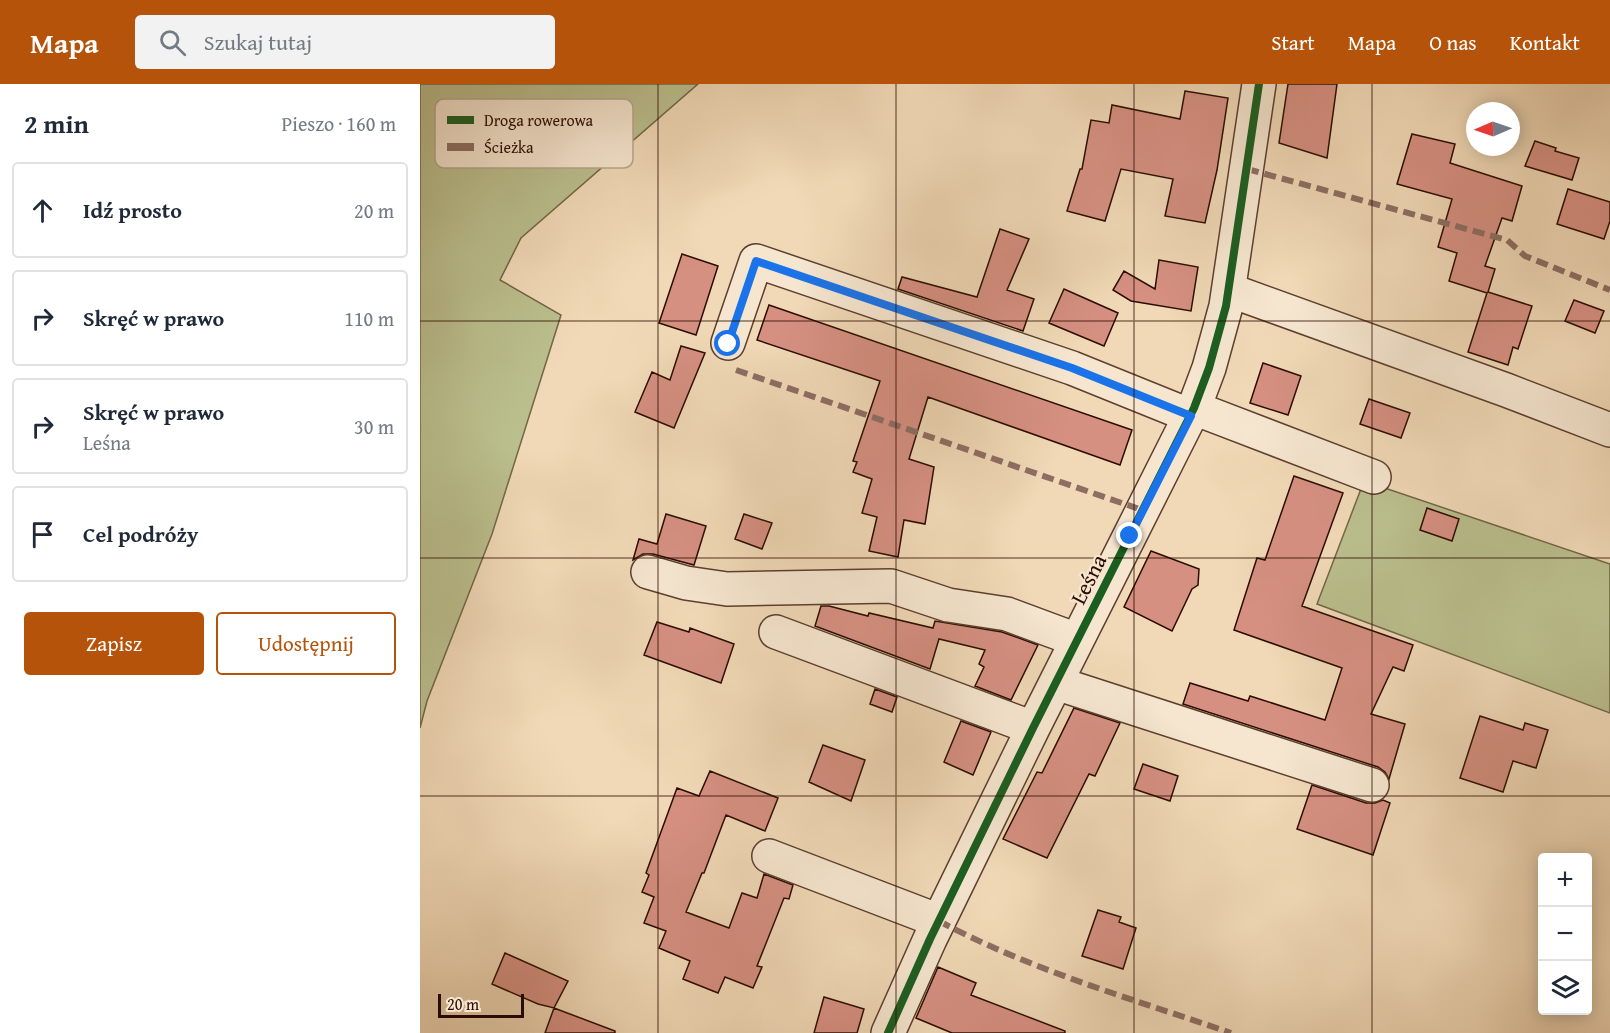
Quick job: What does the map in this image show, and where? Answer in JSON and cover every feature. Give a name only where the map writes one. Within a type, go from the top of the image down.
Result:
[{"type":"street","name":"Leśna","points":[[888,1033],[939,921],[1033,728],[1192,412],[1219,334],[1229,290],[1259,84]]},
{"type":"street","points":[[728,344],[756,261],[1072,368],[1374,477]]},
{"type":"street","points":[[1229,290],[1610,430]]},
{"type":"street","points":[[648,572],[686,583],[728,589],[891,586],[948,605],[1007,614],[1077,640]]},
{"type":"street","points":[[776,632],[1033,728]]},
{"type":"street","points":[[1056,682],[1372,785]]},
{"type":"street","points":[[769,855],[939,921]]},
{"type":"green space","points":[[420,84],[698,84],[633,141],[633,99],[435,99],[435,168],[601,168],[521,238],[500,280],[561,315],[492,534],[427,701],[420,728]]},
{"type":"green space","points":[[1364,481],[1610,564],[1610,713],[1317,604]]},
{"type":"building","points":[[1288,84],[1337,84],[1327,158],[1279,143]]},
{"type":"building","points":[[1185,91],[1228,98],[1217,170],[1205,223],[1165,216],[1173,179],[1121,169],[1105,221],[1067,211],[1080,169],[1082,169],[1091,120],[1109,123],[1112,105],[1180,119]]},
{"type":"building","points":[[1412,134],[1455,144],[1450,163],[1522,186],[1512,221],[1502,218],[1485,266],[1495,269],[1488,292],[1532,306],[1518,349],[1513,347],[1508,365],[1468,352],[1487,293],[1449,281],[1457,253],[1438,247],[1452,199],[1397,184]]},
{"type":"building","points":[[1535,141],[1556,148],[1555,151],[1579,158],[1572,180],[1525,166]]},
{"type":"building","points":[[1568,189],[1610,202],[1610,221],[1604,239],[1557,224]]},
{"type":"building","points":[[1000,229],[1029,239],[1007,290],[1034,299],[1023,331],[898,289],[902,277],[977,297]]},
{"type":"building","points":[[682,254],[718,266],[696,335],[659,323]]},
{"type":"building","points":[[1159,260],[1198,267],[1191,311],[1131,301],[1113,290],[1124,271],[1155,289]]},
{"type":"building","points":[[1064,289],[1118,313],[1104,346],[1049,323]]},
{"type":"building","points":[[1574,300],[1604,311],[1595,333],[1565,321]]},
{"type":"building","points":[[769,305],[1132,430],[1120,465],[928,397],[909,459],[934,467],[925,524],[904,520],[898,557],[869,551],[877,517],[862,513],[872,479],[853,472],[857,462],[853,461],[880,381],[757,340]]},
{"type":"building","points":[[681,346],[705,353],[674,428],[635,412],[652,372],[670,380]]},
{"type":"building","points":[[1263,363],[1301,376],[1288,415],[1250,403]]},
{"type":"building","points":[[1369,399],[1410,413],[1401,438],[1360,424]]},
{"type":"building","points":[[1294,476],[1343,493],[1302,606],[1413,645],[1404,671],[1393,667],[1371,714],[1405,724],[1389,779],[1378,767],[1183,704],[1190,683],[1248,701],[1250,696],[1325,720],[1342,668],[1234,630],[1257,558],[1265,560]]},
{"type":"building","points":[[1427,508],[1459,519],[1452,541],[1420,530]]},
{"type":"building","points":[[666,514],[706,526],[694,565],[653,554],[643,554],[633,560],[639,539],[657,544]]},
{"type":"building","points":[[744,514],[772,523],[762,549],[735,539]]},
{"type":"building","points":[[1151,551],[1199,569],[1198,585],[1192,589],[1172,631],[1124,607]]},
{"type":"building","points":[[821,606],[868,616],[869,613],[933,628],[935,621],[1002,632],[1038,645],[1011,700],[975,686],[984,667],[979,664],[985,650],[939,639],[930,669],[815,626]]},
{"type":"building","points":[[657,622],[689,632],[690,628],[734,644],[721,683],[644,655]]},
{"type":"building","points":[[875,689],[897,697],[892,712],[870,704]]},
{"type":"building","points":[[1074,708],[1120,723],[1095,776],[1089,774],[1047,858],[1003,839],[1037,772],[1042,773]]},
{"type":"building","points":[[1480,716],[1523,730],[1525,723],[1548,730],[1536,768],[1513,761],[1503,792],[1460,778]]},
{"type":"building","points":[[961,721],[991,732],[973,775],[944,762]]},
{"type":"building","points":[[823,745],[865,760],[851,801],[809,782]]},
{"type":"building","points":[[1143,764],[1178,776],[1170,801],[1134,789]]},
{"type":"building","points":[[710,771],[778,798],[765,831],[726,815],[686,912],[729,928],[742,893],[757,898],[764,874],[793,885],[789,899],[784,898],[757,966],[762,967],[753,988],[725,977],[718,993],[683,979],[690,961],[659,948],[666,931],[644,923],[654,897],[642,892],[649,875],[646,873],[677,788],[699,796]]},
{"type":"building","points":[[1312,785],[1366,803],[1383,800],[1390,803],[1373,855],[1297,829]]},
{"type":"building","points":[[1098,910],[1121,917],[1119,922],[1136,928],[1123,969],[1082,956]]},
{"type":"building","points":[[505,953],[568,981],[554,1008],[538,1004],[492,984]]},
{"type":"building","points":[[938,967],[976,983],[971,995],[1065,1031],[1065,1033],[952,1033],[916,1018]]},
{"type":"building","points":[[824,997],[864,1009],[857,1033],[814,1033]]},
{"type":"building","points":[[554,1008],[615,1031],[615,1033],[545,1033]]},
{"type":"marked path","points":[[1247,169],[1507,240],[1525,256],[1610,290]]},
{"type":"marked path","points":[[736,370],[1142,510]]},
{"type":"marked path","points":[[939,921],[1046,969],[1231,1033]]},
{"type":"cycle path","points":[[888,1033],[930,939],[1033,728],[1194,408],[1209,368],[1226,306],[1259,84]]},
{"type":"route","points":[[728,344],[756,261],[1072,368],[1191,416],[1130,536]]}]
